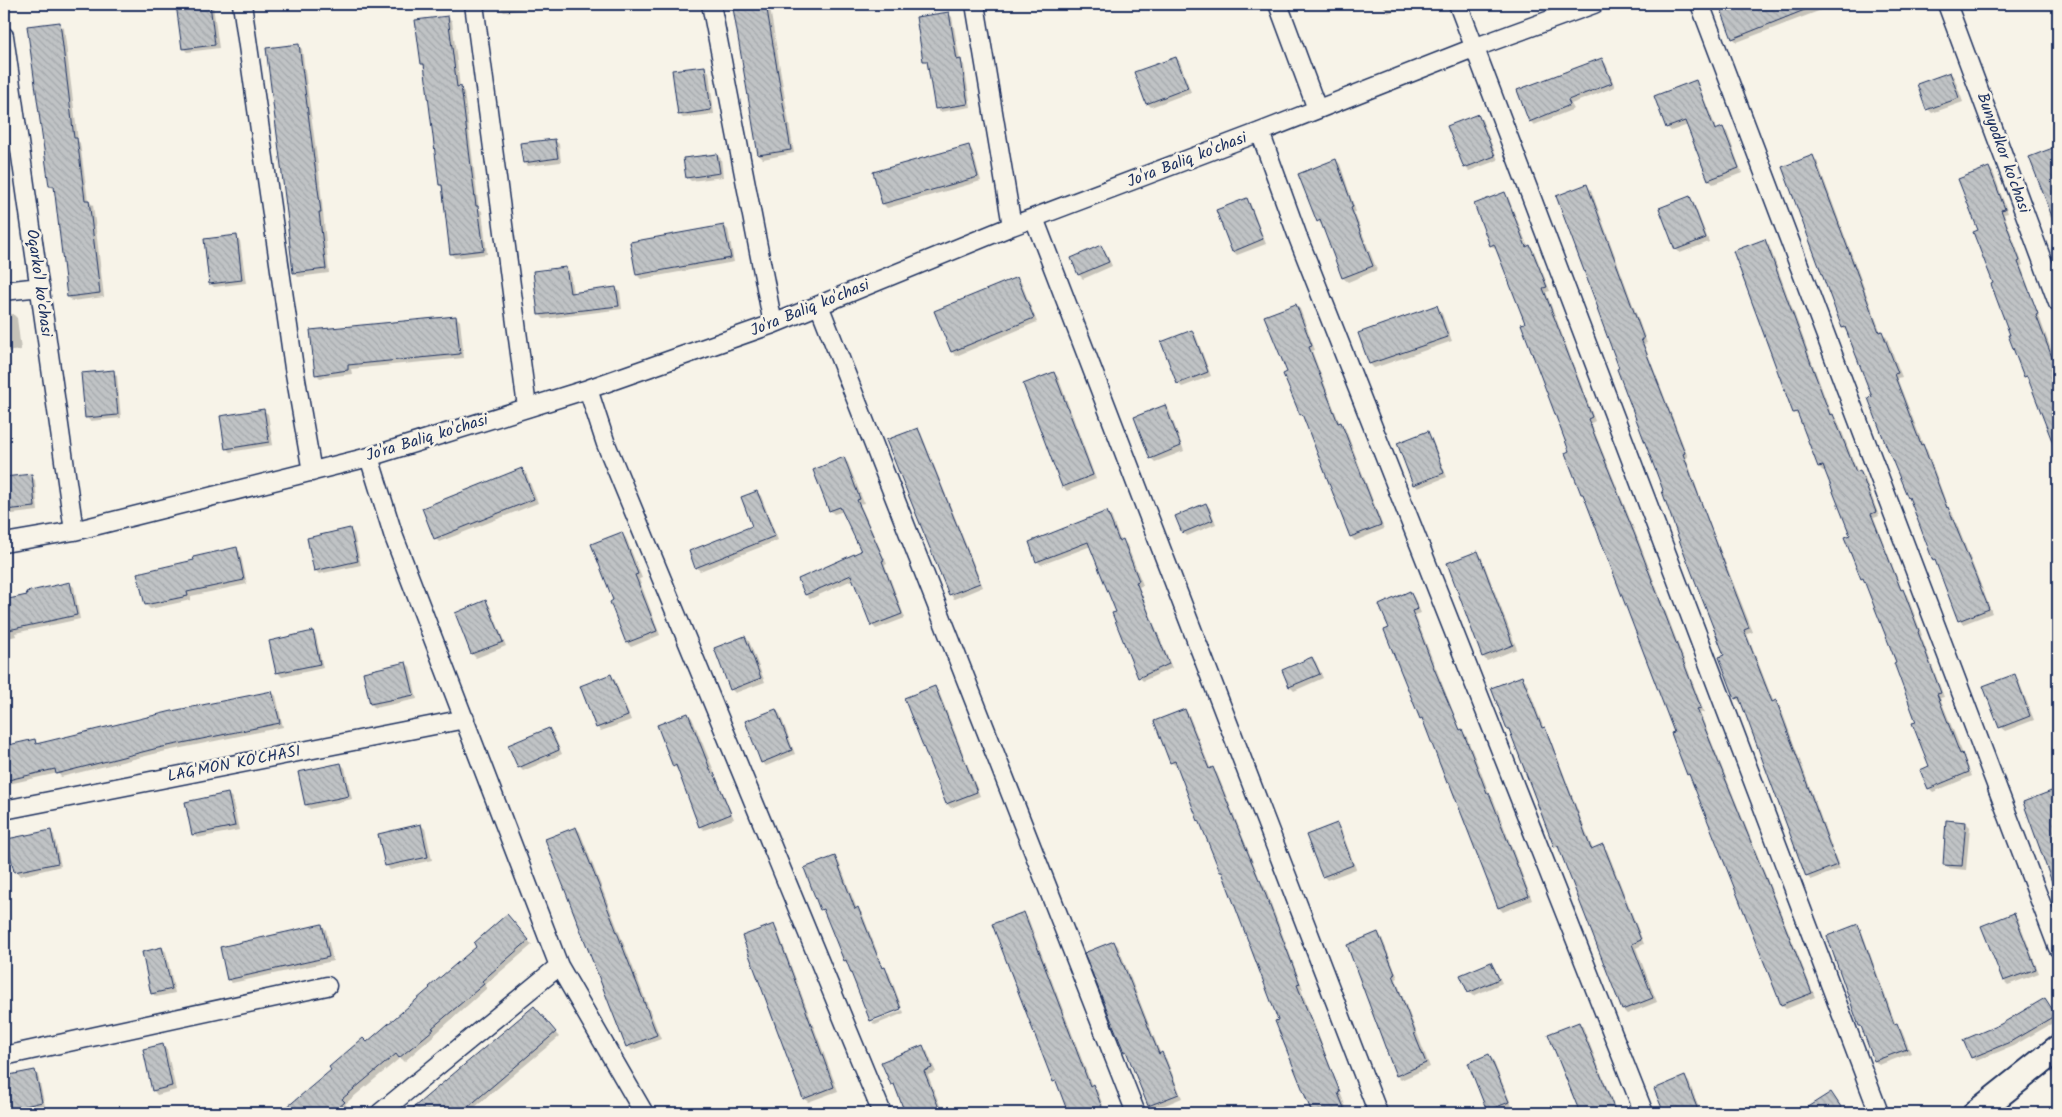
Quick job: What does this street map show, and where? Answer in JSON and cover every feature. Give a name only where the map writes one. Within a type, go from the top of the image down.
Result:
[{"type":"street","points":[[242,4],[294,368],[312,472]]},
{"type":"street","points":[[474,4],[527,407]]},
{"type":"street","points":[[711,4],[773,324]]},
{"type":"street","points":[[975,4],[1012,226]]},
{"type":"street","points":[[1278,4],[1317,109]]},
{"type":"street","points":[[1458,4],[1476,46],[1879,1113]]},
{"type":"street","name":"Jo'ra Baliq ko'chasi","points":[[4,544],[74,531],[370,457],[588,389],[773,324],[1012,226],[1260,132],[1476,46],[1594,4]]},
{"type":"street","points":[[1700,4],[2058,948]]},
{"type":"street","name":"Bunyodkor ko'chasi","points":[[1947,4],[2058,302]]},
{"type":"street","name":"Oqarko'l ko'chasi","points":[[4,47],[74,531]]},
{"type":"street","points":[[1260,132],[1299,240],[1644,1113]]},
{"type":"street","points":[[1034,218],[1378,1113]]},
{"type":"street","points":[[4,291],[40,287]]},
{"type":"street","points":[[819,305],[1136,1113]]},
{"type":"street","points":[[588,389],[606,444],[882,1113]]},
{"type":"street","points":[[370,457],[394,536],[559,966],[644,1113]]},
{"type":"street","name":"LAG'MON KO'CHASI","points":[[4,810],[465,718]]},
{"type":"street","points":[[380,1113],[559,966]]},
{"type":"street","points":[[4,1056],[327,986]]},
{"type":"street","points":[[1976,1113],[2058,1048]]},
{"type":"building","points":[[176,4],[210,4],[215,45],[182,49]]},
{"type":"building","points":[[766,4],[791,150],[758,155],[733,8]]},
{"type":"building","points":[[1729,4],[1817,5],[1732,39],[1720,7]]},
{"type":"building","points":[[949,12],[957,60],[961,59],[968,104],[935,109],[927,61],[923,61],[916,17]]},
{"type":"building","points":[[448,16],[457,87],[461,86],[476,206],[478,206],[484,250],[450,254],[442,185],[439,185],[424,64],[421,64],[415,20]]},
{"type":"building","points":[[60,22],[74,138],[77,138],[85,200],[89,200],[100,293],[67,297],[54,186],[49,186],[27,26]]},
{"type":"building","points":[[299,44],[321,212],[319,212],[326,269],[293,273],[266,48]]},
{"type":"building","points":[[1176,57],[1188,88],[1146,104],[1134,72]]},
{"type":"building","points":[[1602,58],[1612,83],[1568,100],[1570,105],[1529,122],[1517,90]]},
{"type":"building","points":[[705,66],[711,110],[678,115],[672,70]]},
{"type":"building","points":[[1950,72],[1959,98],[1926,110],[1917,84]]},
{"type":"building","points":[[1696,80],[1715,130],[1723,127],[1739,168],[1708,180],[1685,121],[1666,128],[1654,96]]},
{"type":"building","points":[[1478,114],[1495,156],[1464,168],[1447,126]]},
{"type":"building","points":[[555,139],[558,158],[523,163],[520,143]]},
{"type":"building","points":[[969,145],[978,177],[882,204],[873,172]]},
{"type":"building","points":[[2058,146],[2058,228],[2057,229],[2029,157]]},
{"type":"building","points":[[717,154],[720,173],[686,178],[683,158]]},
{"type":"building","points":[[1813,155],[1879,332],[1882,331],[1898,373],[1894,374],[1921,445],[1923,444],[1989,609],[1958,621],[1935,560],[1933,561],[1909,497],[1884,440],[1868,398],[1872,397],[1845,327],[1842,328],[1782,167]]},
{"type":"building","points":[[1336,159],[1353,207],[1351,208],[1373,266],[1342,278],[1320,220],[1317,222],[1298,174]]},
{"type":"building","points":[[1989,167],[2005,209],[2001,210],[2020,261],[2018,262],[2058,373],[2058,454],[2027,376],[2024,377],[2008,335],[2010,335],[1991,284],[1993,283],[1973,232],[1978,230],[1958,179]]},
{"type":"building","points":[[1587,184],[1644,339],[1641,339],[1749,628],[1744,630],[1772,702],[1776,700],[1837,865],[1806,877],[1739,697],[1735,699],[1719,657],[1724,655],[1681,545],[1663,490],[1617,369],[1619,368],[1598,308],[1556,196]]},
{"type":"building","points":[[1505,192],[1526,247],[1530,245],[1547,287],[1543,288],[1592,417],[1588,419],[1701,708],[1697,709],[1812,993],[1781,1005],[1689,774],[1687,775],[1671,733],[1674,732],[1583,494],[1581,494],[1565,453],[1569,451],[1521,324],[1525,323],[1494,244],[1490,246],[1474,204]]},
{"type":"building","points":[[1690,196],[1706,238],[1675,250],[1659,208]]},
{"type":"building","points":[[1247,198],[1263,239],[1232,252],[1216,210]]},
{"type":"building","points":[[724,225],[731,258],[636,275],[630,242]]},
{"type":"building","points":[[237,235],[242,280],[209,284],[204,239]]},
{"type":"building","points":[[1765,239],[1830,415],[1833,414],[1856,472],[1860,470],[1876,512],[1871,514],[1919,631],[1941,693],[1937,694],[1969,772],[1928,789],[1920,770],[1929,766],[1912,723],[1916,722],[1894,663],[1896,662],[1863,578],[1861,579],[1844,537],[1850,535],[1823,466],[1818,467],[1797,412],[1793,413],[1733,251]]},
{"type":"building","points":[[1101,245],[1109,262],[1078,275],[1071,258]]},
{"type":"building","points":[[566,267],[570,293],[616,287],[619,306],[538,315],[533,271]]},
{"type":"building","points":[[1017,277],[1034,318],[951,352],[934,311]]},
{"type":"building","points":[[1296,304],[1312,346],[1309,347],[1338,423],[1341,422],[1381,525],[1350,537],[1302,414],[1300,415],[1283,374],[1287,372],[1264,316]]},
{"type":"building","points":[[1437,305],[1448,337],[1369,364],[1358,333]]},
{"type":"building","points":[[456,316],[460,354],[348,365],[348,370],[315,375],[310,330]]},
{"type":"building","points":[[1192,330],[1208,372],[1177,384],[1161,342]]},
{"type":"building","points":[[114,370],[118,415],[85,418],[81,373]]},
{"type":"building","points":[[1054,372],[1093,475],[1062,487],[1023,384]]},
{"type":"building","points":[[1165,405],[1181,446],[1150,459],[1134,417]]},
{"type":"building","points":[[264,409],[269,442],[225,449],[220,416]]},
{"type":"building","points":[[918,428],[980,583],[949,595],[886,440]]},
{"type":"building","points":[[1428,431],[1444,473],[1413,485],[1397,443]]},
{"type":"building","points":[[844,457],[860,499],[857,500],[884,560],[882,561],[902,614],[871,626],[851,575],[805,595],[798,579],[861,551],[840,507],[829,511],[813,470]]},
{"type":"building","points":[[522,468],[534,499],[434,539],[422,508]]},
{"type":"building","points":[[32,474],[35,507],[4,510],[4,477]]},
{"type":"building","points":[[757,491],[775,536],[695,568],[689,551],[752,526],[741,497]]},
{"type":"building","points":[[1206,503],[1213,520],[1182,533],[1175,516]]},
{"type":"building","points":[[1107,511],[1119,541],[1123,539],[1139,581],[1136,582],[1169,664],[1138,678],[1112,613],[1116,612],[1088,542],[1036,562],[1029,542]]},
{"type":"building","points":[[350,528],[358,561],[314,571],[307,538]]},
{"type":"building","points":[[622,532],[638,574],[635,575],[657,631],[626,643],[610,602],[613,600],[591,544]]},
{"type":"building","points":[[237,547],[244,580],[187,592],[188,596],[145,605],[137,573],[194,560],[193,557]]},
{"type":"building","points":[[1478,551],[1513,645],[1482,657],[1447,563]]},
{"type":"building","points":[[70,582],[77,615],[4,631],[4,600],[27,595],[26,592]]},
{"type":"building","points":[[1410,591],[1418,609],[1412,611],[1433,666],[1460,730],[1462,729],[1487,793],[1489,793],[1529,896],[1498,908],[1449,782],[1447,783],[1422,718],[1420,719],[1384,630],[1389,628],[1379,605]]},
{"type":"building","points":[[486,600],[503,642],[471,654],[455,613]]},
{"type":"building","points":[[313,631],[320,664],[276,673],[269,641]]},
{"type":"building","points":[[745,636],[761,678],[730,690],[714,648]]},
{"type":"building","points":[[1312,657],[1320,674],[1289,687],[1282,670]]},
{"type":"building","points":[[406,662],[414,695],[370,704],[363,672]]},
{"type":"building","points":[[611,674],[628,716],[596,728],[580,686]]},
{"type":"building","points":[[2015,674],[2030,716],[1999,728],[1983,686]]},
{"type":"building","points":[[1522,676],[1542,728],[1545,727],[1591,849],[1603,844],[1641,940],[1632,944],[1653,998],[1622,1010],[1558,846],[1554,847],[1509,729],[1507,729],[1491,688]]},
{"type":"building","points":[[935,686],[977,792],[946,804],[904,698]]},
{"type":"building","points":[[272,691],[280,723],[158,748],[56,774],[55,769],[4,781],[4,746],[35,739],[36,744],[172,711]]},
{"type":"building","points":[[776,709],[792,750],[761,763],[745,721]]},
{"type":"building","points":[[1185,709],[1209,769],[1213,767],[1260,880],[1300,984],[1297,985],[1340,1092],[1338,1093],[1346,1113],[1312,1113],[1275,1021],[1278,1020],[1222,872],[1220,872],[1198,821],[1175,761],[1170,763],[1154,721]]},
{"type":"building","points":[[688,713],[712,774],[714,773],[731,814],[699,827],[676,765],[673,767],[657,725]]},
{"type":"building","points":[[549,728],[559,750],[518,768],[508,745]]},
{"type":"building","points":[[341,763],[349,796],[305,805],[298,772]]},
{"type":"building","points":[[2054,790],[2058,801],[2058,896],[2023,802]]},
{"type":"building","points":[[228,793],[235,826],[192,835],[185,802]]},
{"type":"building","points":[[1946,820],[1966,822],[1962,866],[1943,865]]},
{"type":"building","points":[[1337,823],[1353,865],[1322,877],[1306,835]]},
{"type":"building","points":[[421,824],[428,857],[385,866],[378,834]]},
{"type":"building","points":[[576,827],[657,1035],[626,1047],[545,839]]},
{"type":"building","points":[[51,830],[58,863],[14,872],[7,839]]},
{"type":"building","points":[[835,856],[855,909],[858,907],[882,968],[885,967],[901,1009],[870,1021],[846,960],[844,961],[823,909],[820,910],[804,868]]},
{"type":"building","points":[[1024,912],[1090,1086],[1093,1084],[1104,1113],[1068,1113],[1056,1081],[1053,1082],[992,924]]},
{"type":"building","points":[[2014,913],[2036,969],[2003,981],[1981,926]]},
{"type":"building","points":[[507,914],[529,940],[482,981],[484,984],[432,1028],[434,1029],[399,1058],[396,1054],[342,1099],[345,1102],[332,1113],[280,1113],[331,1070],[329,1067],[363,1038],[367,1042],[430,988],[476,947],[474,943]]},
{"type":"building","points":[[322,924],[329,957],[227,980],[220,947]]},
{"type":"building","points":[[774,924],[834,1087],[803,1099],[742,936]]},
{"type":"building","points":[[1858,924],[1894,1024],[1897,1023],[1907,1049],[1874,1061],[1861,1026],[1859,1026],[1827,936]]},
{"type":"building","points":[[1378,932],[1395,974],[1393,975],[1426,1063],[1396,1076],[1347,945]]},
{"type":"building","points":[[1114,941],[1159,1054],[1162,1052],[1179,1094],[1148,1106],[1084,953]]},
{"type":"building","points":[[162,947],[172,989],[151,994],[142,952]]},
{"type":"building","points":[[1491,962],[1499,979],[1468,993],[1460,975]]},
{"type":"building","points":[[2045,998],[2056,1015],[2010,1042],[1971,1058],[1963,1040],[2001,1024]]},
{"type":"building","points":[[534,1006],[556,1032],[461,1113],[407,1113]]},
{"type":"building","points":[[1579,1022],[1616,1113],[1580,1113],[1548,1034]]},
{"type":"building","points":[[163,1044],[172,1086],[152,1091],[143,1049]]},
{"type":"building","points":[[923,1045],[932,1068],[924,1071],[941,1113],[905,1113],[894,1084],[891,1085],[881,1062]]},
{"type":"building","points":[[1489,1054],[1509,1102],[1487,1111],[1468,1063]]},
{"type":"building","points":[[35,1070],[42,1102],[4,1111],[4,1076]]},
{"type":"building","points":[[1685,1076],[1699,1113],[1664,1113],[1654,1089]]},
{"type":"building","points":[[1831,1092],[1845,1113],[1798,1113]]}]
